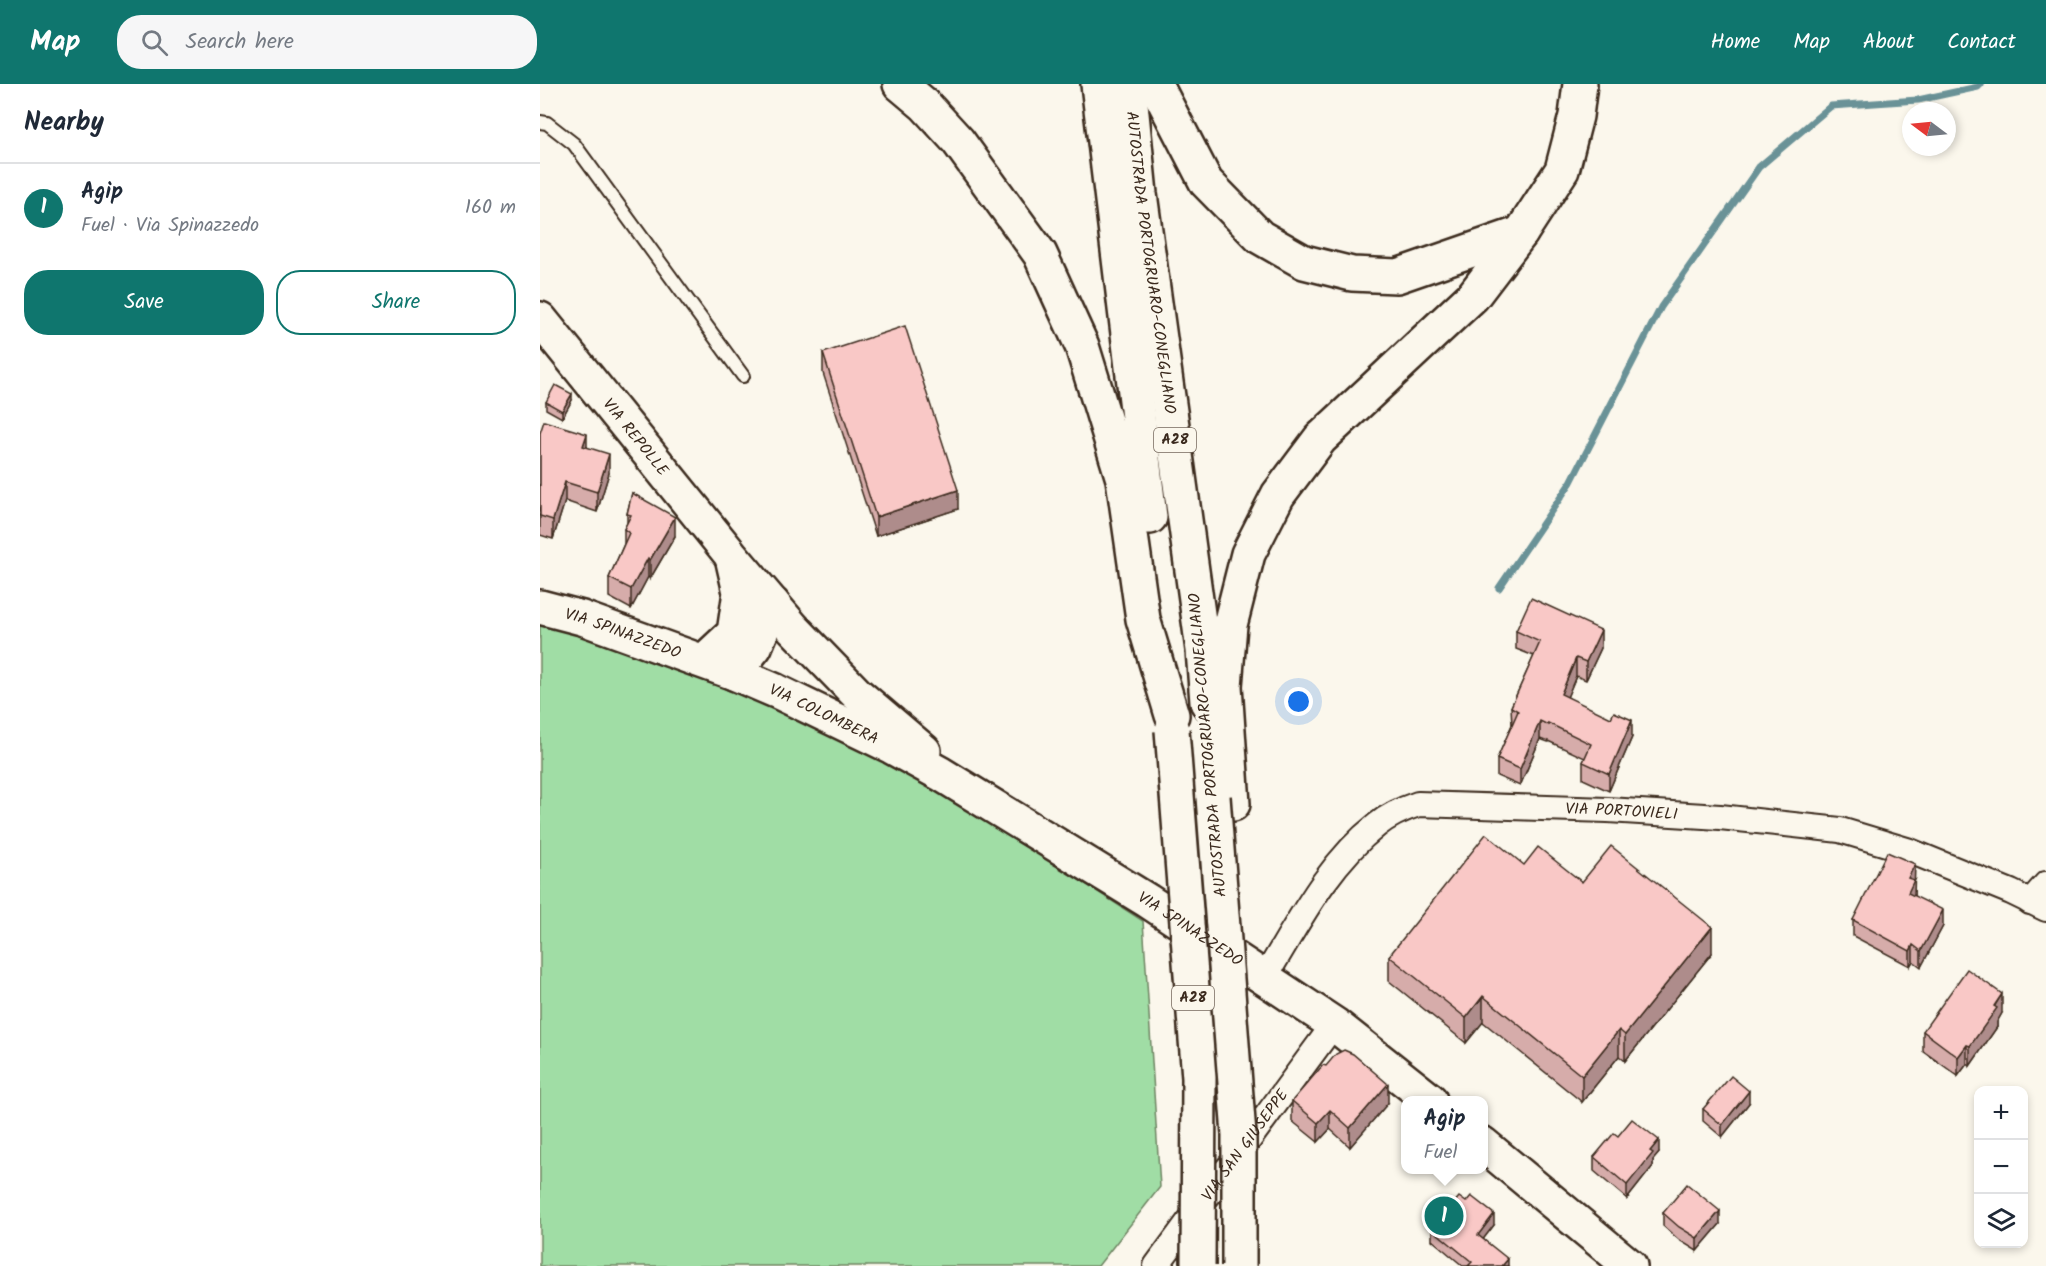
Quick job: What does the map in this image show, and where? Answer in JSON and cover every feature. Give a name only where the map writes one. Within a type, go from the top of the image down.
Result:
[{"type":"main road","points":[[900,84],[925,105],[958,141],[1040,254],[1082,346],[1123,479],[1143,619],[1172,723]]},
{"type":"main road","name":"AUTOSTRADA PORTOGRUARO-CONEGLIANO","points":[[1098,84],[1117,232],[1172,723],[1199,1078],[1198,1266]]},
{"type":"main road","name":"AUTOSTRADA PORTOGRUARO-CONEGLIANO","points":[[1129,84],[1140,194],[1223,800]]},
{"type":"main road","points":[[1157,84],[1206,182],[1260,237],[1304,262],[1352,274],[1397,276],[1521,233]]},
{"type":"main road","points":[[1239,1266],[1239,1135],[1249,1001],[1223,800],[1225,686],[1230,625],[1248,554],[1278,495],[1320,439],[1473,296],[1521,233],[1562,170],[1576,116],[1580,84]]},
{"type":"main road","name":"VIA REPOLLE","points":[[540,319],[783,616],[857,694],[917,744],[941,774]]},
{"type":"main road","name":"VIA REPOLLE","points":[[704,661],[734,633],[740,592],[731,555]]},
{"type":"main road","name":"VIA SPINAZZEDO","points":[[540,607],[582,618],[704,661]]},
{"type":"main road","points":[[734,673],[783,616]]},
{"type":"main road","name":"VIA REPOLLE","points":[[783,616],[818,711]]},
{"type":"main road","name":"VIA COLOMBERA","points":[[704,661],[818,711],[941,774]]},
{"type":"main road","name":"VIA SPINAZZEDO","points":[[941,774],[1148,901],[1265,977],[1334,1024],[1424,1096]]},
{"type":"main road","points":[[1488,1148],[1630,1266]]},
{"type":"street","name":"VIA PORTOVIELI","points":[[1265,977],[1325,880],[1356,843],[1378,824],[1397,812],[1418,804],[1608,810],[1720,817],[1840,830],[1910,851],[2038,905]]},
{"type":"street","points":[[2038,905],[2046,884]]},
{"type":"street","name":"VIA SAN GIUSEPPE","points":[[1156,1266],[1334,1024]]},
{"type":"lane","points":[[542,120],[574,144],[743,376]]},
{"type":"green space","points":[[540,624],[706,670],[939,789],[1143,921],[1160,1187],[1098,1266],[540,1266]]},
{"type":"building","points":[[905,326],[958,490],[876,517],[823,353]]},
{"type":"building","points":[[555,385],[572,394],[562,411],[546,402]]},
{"type":"building","points":[[544,421],[587,434],[583,446],[609,454],[597,492],[565,482],[553,520],[540,516],[540,433]]},
{"type":"building","points":[[632,493],[675,517],[631,589],[609,578],[629,533],[624,529],[631,515],[627,514]]},
{"type":"building","points":[[1531,598],[1601,630],[1586,662],[1576,658],[1561,694],[1611,718],[1614,712],[1632,720],[1609,774],[1583,762],[1591,744],[1540,721],[1520,769],[1497,759],[1518,711],[1511,707],[1540,642],[1516,631]]},
{"type":"building","points":[[1486,834],[1524,865],[1538,847],[1582,882],[1611,846],[1712,927],[1625,1035],[1619,1030],[1582,1076],[1483,996],[1466,1018],[1389,956]]},
{"type":"building","points":[[1887,852],[1915,864],[1908,878],[1914,880],[1908,893],[1943,910],[1921,951],[1913,945],[1910,951],[1853,920]]},
{"type":"building","points":[[1967,969],[2002,994],[1994,1006],[1997,1008],[1970,1046],[1967,1045],[1958,1057],[1923,1031]]},
{"type":"building","points":[[1344,1050],[1353,1054],[1388,1084],[1350,1128],[1330,1110],[1318,1123],[1292,1101],[1323,1065],[1326,1066],[1336,1054]]},
{"type":"building","points":[[1731,1076],[1749,1091],[1722,1125],[1703,1109]]},
{"type":"building","points":[[1632,1119],[1659,1140],[1650,1151],[1653,1153],[1627,1185],[1594,1157],[1614,1133],[1618,1136]]},
{"type":"building","points":[[1687,1184],[1720,1211],[1697,1238],[1679,1227],[1663,1213]]},
{"type":"building","points":[[1471,1196],[1494,1214],[1478,1235],[1508,1259],[1502,1266],[1468,1266],[1472,1262],[1432,1229],[1459,1197],[1466,1202]]},
{"type":"waterway","points":[[1499,588],[1571,482],[1661,307],[1759,167],[1831,106],[1918,100],[1978,87],[1981,84]]},
{"type":"place","name":"Agip","points":[[1444,1216]]}]
